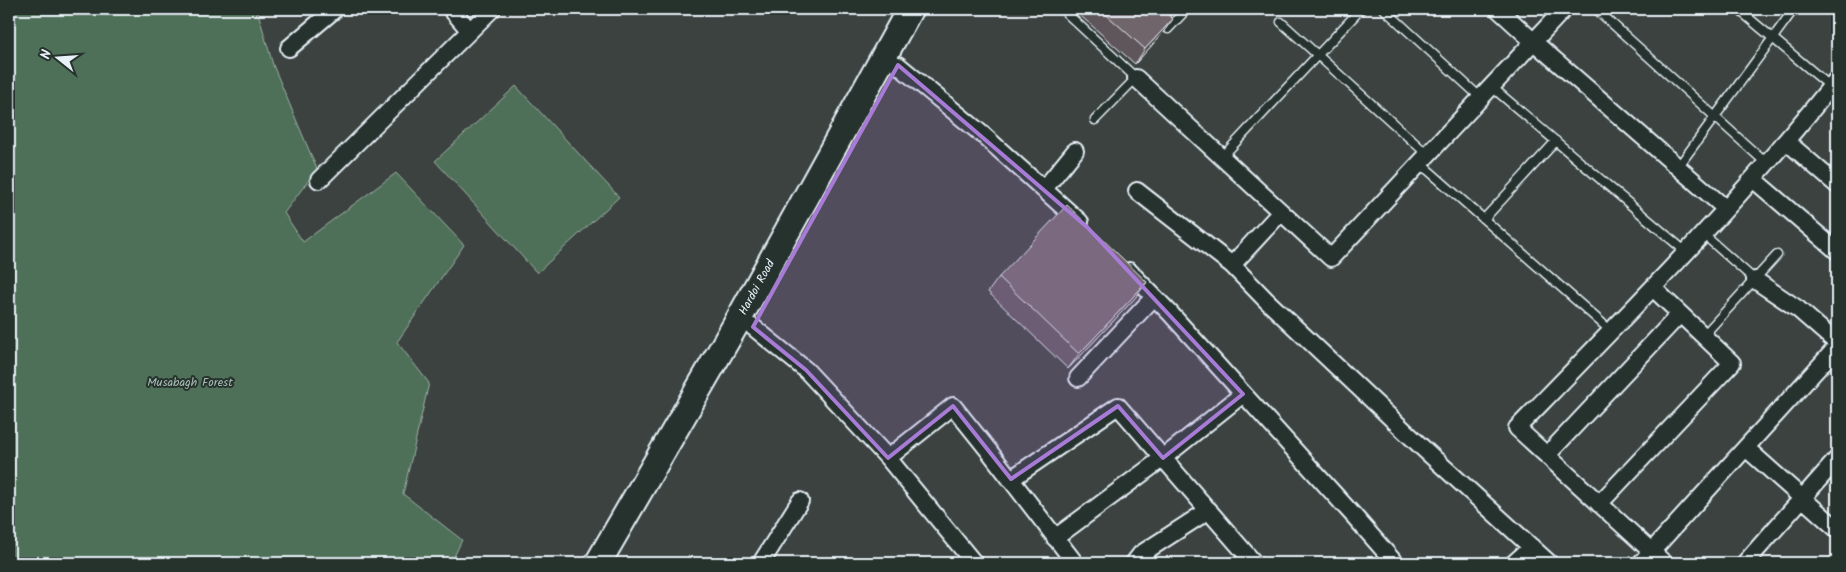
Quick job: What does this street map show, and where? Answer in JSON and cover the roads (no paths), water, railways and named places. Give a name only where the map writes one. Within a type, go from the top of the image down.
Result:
[{"type":"main road","name":"Hardoi Road","points":[[617,563],[753,328],[762,295],[910,9]]},
{"type":"main road","name":"Hardoi Road","points":[[598,563],[762,295],[929,9]]},
{"type":"street","points":[[289,48],[335,9]]},
{"type":"street","points":[[451,9],[470,31]]},
{"type":"street","points":[[319,180],[492,9]]},
{"type":"street","points":[[1498,9],[1726,209]]},
{"type":"street","points":[[1136,78],[1331,258],[1564,9]]},
{"type":"street","points":[[898,65],[983,135],[1094,235]]},
{"type":"street","points":[[1664,563],[1646,558],[1599,504],[1517,428],[1653,288],[1833,91]]},
{"type":"street","points":[[1786,141],[1837,185]]},
{"type":"street","points":[[1044,189],[1076,152]]},
{"type":"street","points":[[1753,180],[1837,250]]},
{"type":"street","points":[[1137,191],[1232,265],[1314,346],[1549,563]]},
{"type":"street","points":[[1232,265],[1281,212]]},
{"type":"street","points":[[1121,263],[1243,394],[1392,562]]},
{"type":"street","points":[[1646,558],[1837,345],[1798,309],[1755,280]]},
{"type":"street","points":[[1599,504],[1732,363],[1653,288]]},
{"type":"street","points":[[1078,378],[1154,297]]},
{"type":"street","points":[[1547,455],[1680,314]]},
{"type":"street","points":[[753,328],[806,370],[888,458],[974,563]]},
{"type":"street","points":[[1055,538],[1163,458],[1243,394]]},
{"type":"street","points":[[888,458],[953,406],[1075,563]]},
{"type":"street","points":[[1011,479],[1118,406],[1254,563]]},
{"type":"street","points":[[1746,448],[1837,529]]},
{"type":"street","points":[[1745,563],[1837,459]]},
{"type":"street","points":[[761,563],[800,501]]},
{"type":"street","points":[[1134,563],[1141,554],[1209,510]]},
{"type":"street","points":[[1514,563],[1532,547]]},
{"type":"lane","points":[[1062,9],[1136,78],[1094,120]]},
{"type":"lane","points":[[1148,9],[1168,29],[1187,9]]},
{"type":"lane","points":[[1222,157],[1361,9]]},
{"type":"lane","points":[[1384,9],[1486,92],[1556,141],[1686,252]]},
{"type":"lane","points":[[1596,9],[1767,164]]},
{"type":"lane","points":[[1738,9],[1833,91]]},
{"type":"lane","points":[[1678,167],[1716,118],[1794,9]]},
{"type":"lane","points":[[1281,22],[1484,219],[1611,331]]},
{"type":"lane","points":[[1484,219],[1556,141]]},
{"type":"lane","points":[[1703,234],[1755,280]]},
{"type":"lane","points":[[1703,336],[1777,255]]},
{"type":"park label","name":"Musabagh Forest","points":[[190,382]]}]
